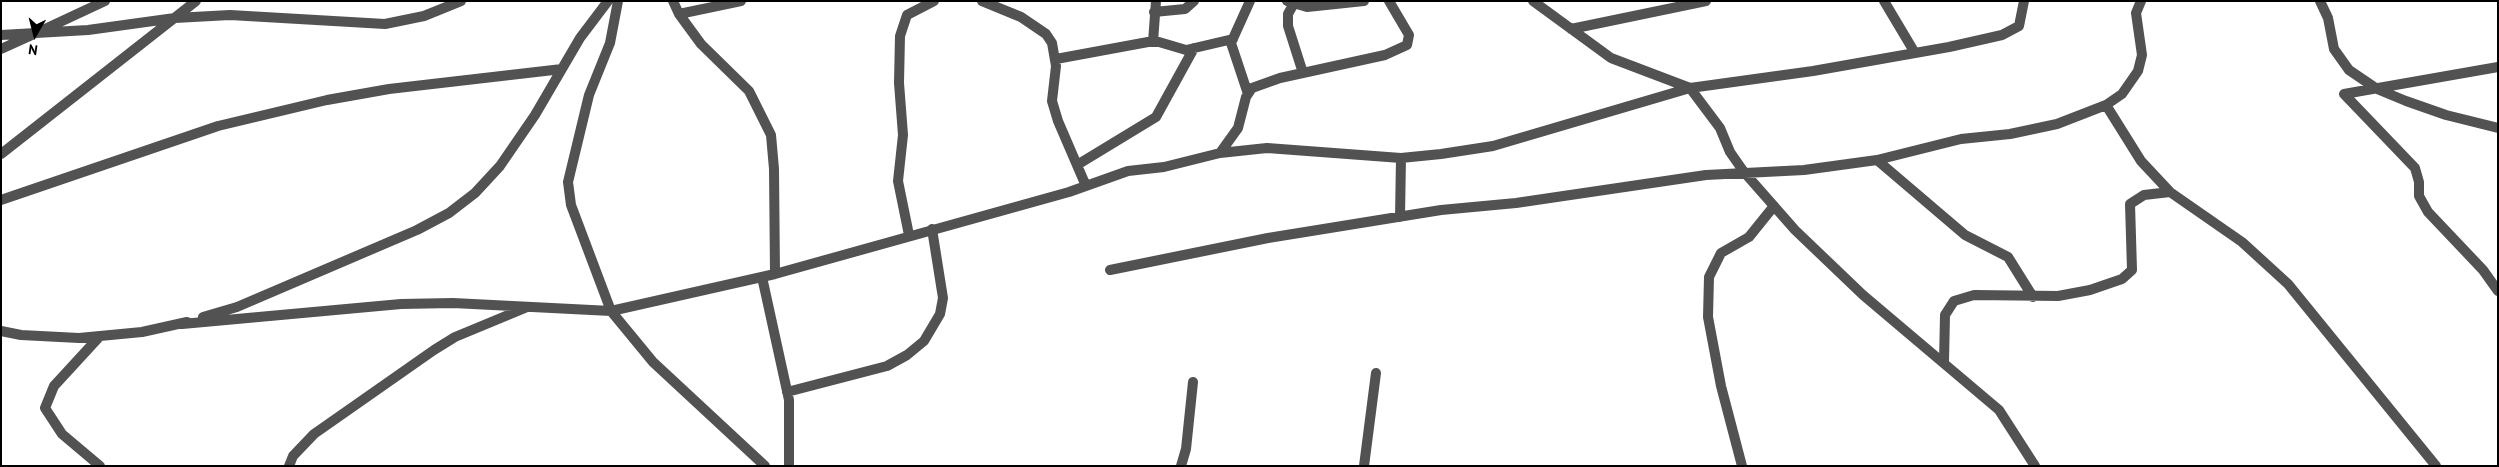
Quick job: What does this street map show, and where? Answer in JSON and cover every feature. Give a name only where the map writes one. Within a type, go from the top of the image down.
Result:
[{"type":"street","points":[[1,49],[105,1]]},
{"type":"street","points":[[1,154],[196,1]]},
{"type":"street","points":[[1,35],[88,30],[175,18],[230,16],[385,24],[424,16],[461,1]]},
{"type":"street","points":[[1,331],[21,335],[79,338],[142,332],[182,324],[237,307],[417,230],[450,213],[475,193],[500,166],[535,115],[580,38],[608,1]]},
{"type":"street","points":[[618,1],[610,43],[589,95],[568,182],[571,205],[611,310],[653,362],[765,466]]},
{"type":"street","points":[[673,1],[679,14],[701,44],[749,91],[771,135],[775,177],[775,274]]},
{"type":"street","points":[[679,14],[741,1]]},
{"type":"street","points":[[908,235],[898,181],[903,135],[898,83],[900,36],[907,15],[934,1]]},
{"type":"street","points":[[982,1],[1007,10],[1046,34],[1052,43],[1056,59],[1052,101],[1086,186]]},
{"type":"street","points":[[1153,42],[1156,1]]},
{"type":"street","points":[[1154,12],[1185,9],[1194,1]]},
{"type":"street","points":[[1248,94],[1233,52],[1233,39],[1250,1]]},
{"type":"street","points":[[1303,73],[1288,26],[1290,3],[1300,7],[1364,1]]},
{"type":"street","points":[[1220,153],[1238,128],[1248,94],[1252,88],[1259,84],[1402,49],[1407,46],[1409,35],[1389,1]]},
{"type":"street","points":[[1534,1],[1611,58],[1690,88],[1720,128],[1730,152],[1744,172],[1794,230],[1863,295],[1944,362],[1998,410],[2036,466]]},
{"type":"street","points":[[1571,29],[1706,1]]},
{"type":"street","points":[[1884,1],[1916,53]]},
{"type":"street","points":[[182,324],[401,304],[453,303],[611,310],[775,274],[1086,186],[1128,172],[1164,168],[1220,153],[1267,148],[1401,158],[1493,146],[1690,88],[1813,71],[1916,53],[2002,35],[2019,26],[2024,1]]},
{"type":"street","points":[[1110,270],[1268,238],[1441,210],[1516,203],[1706,175],[1804,170],[1877,160],[1961,139],[2010,134],[2057,124],[2106,105],[2122,94],[2138,71],[2142,54],[2136,13],[2141,1]]},
{"type":"street","points":[[2320,1],[2328,18],[2334,49],[2349,70],[2377,89],[2446,115],[2498,128]]},
{"type":"street","points":[[1056,59],[1153,42],[1186,50],[1233,39]]},
{"type":"street","points":[[1077,165],[1156,117],[1194,48]]},
{"type":"street","points":[[2498,67],[2344,94],[2415,168],[2419,182],[2419,196],[2428,212],[2484,270],[2498,291]]},
{"type":"street","points":[[1,200],[218,126],[318,102],[389,89],[562,69]]},
{"type":"street","points":[[2106,105],[2141,161],[2170,192],[2242,242],[2288,284],[2436,466]]},
{"type":"street","points":[[1400,217],[1401,158]]},
{"type":"street","points":[[1877,160],[1965,235],[2008,257],[2033,297]]},
{"type":"street","points":[[1944,362],[1945,315],[1954,301],[1974,295],[2058,296],[2090,290],[2122,280],[2132,270],[2130,204],[2144,195],[2170,192]]},
{"type":"street","points":[[1742,466],[1720,386],[1710,326],[1709,277],[1721,253],[1749,237],[1774,206]]},
{"type":"street","points":[[787,392],[887,366],[907,355],[924,341],[940,314],[943,298],[932,229]]},
{"type":"street","points":[[762,277],[787,392],[789,466]]},
{"type":"street","points":[[289,466],[293,456],[314,434],[434,350],[456,337],[528,306]]},
{"type":"street","points":[[100,336],[54,386],[45,408],[62,434],[100,466]]},
{"type":"street","points":[[1364,466],[1376,372]]},
{"type":"street","points":[[1180,466],[1186,449],[1193,382]]}]
